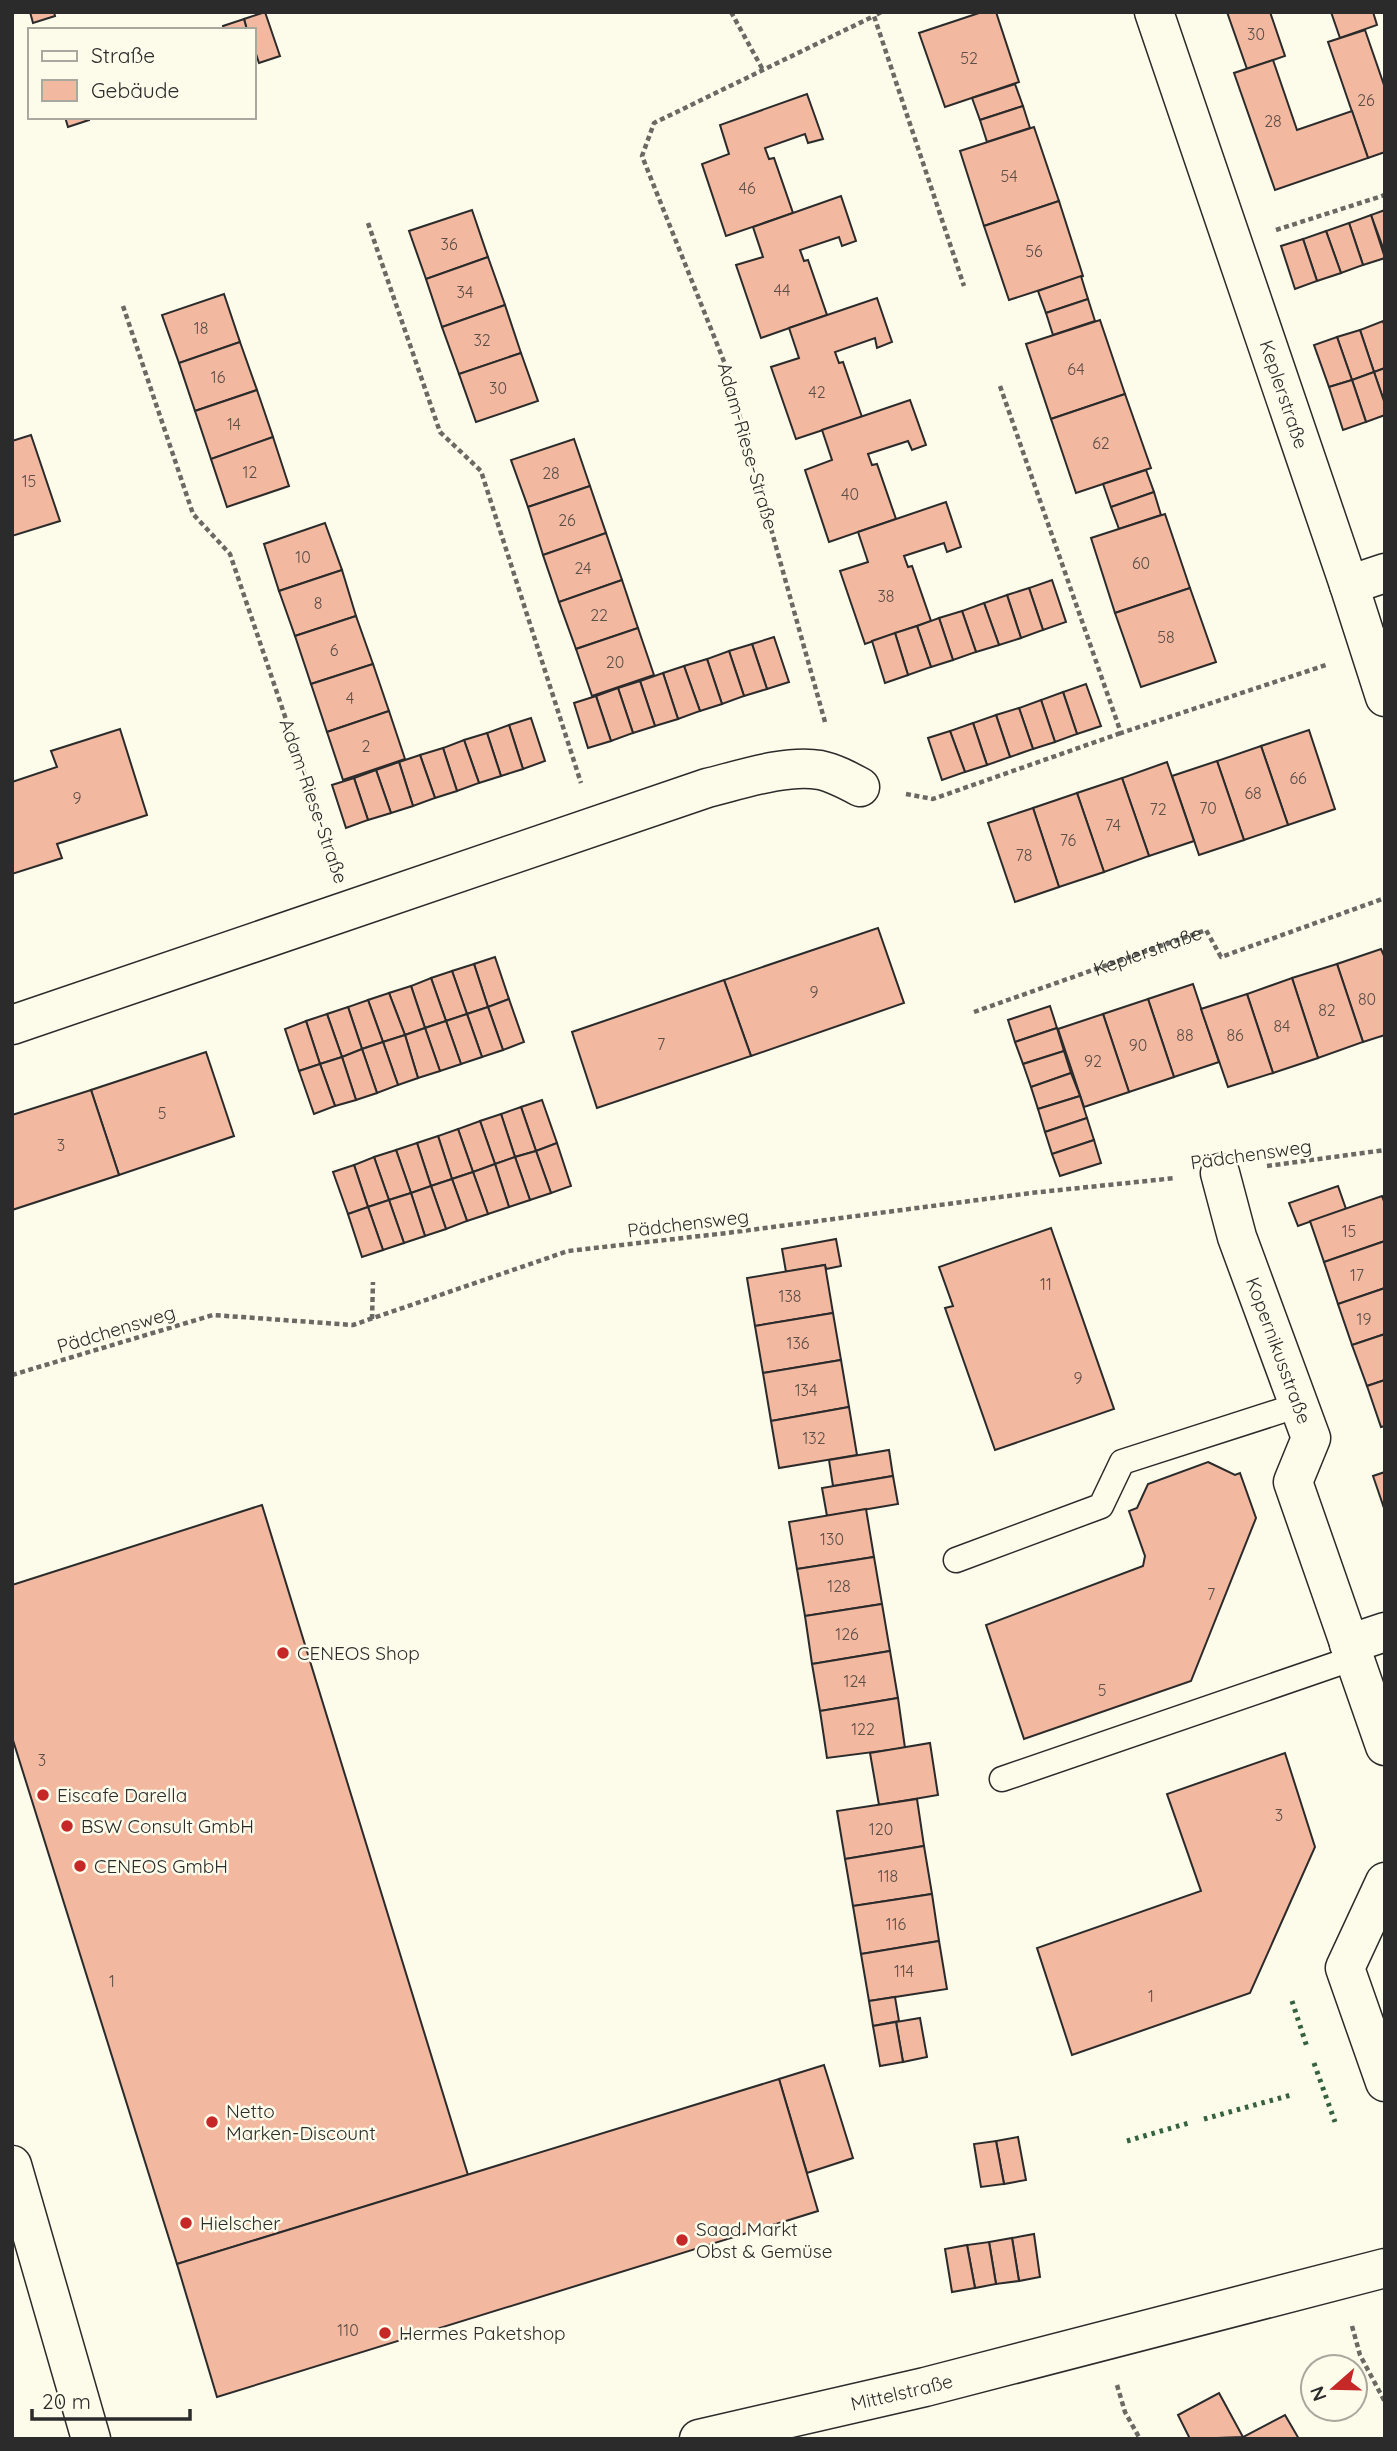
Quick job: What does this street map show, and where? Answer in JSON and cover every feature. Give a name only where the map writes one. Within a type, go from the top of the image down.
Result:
[{"type":"street","name":"Keplerstraße","points":[[1154,12],[1385,697]]},
{"type":"street","points":[[1349,584],[1385,573]]},
{"type":"street","name":"Adam-Riese-Straße","points":[[12,1025],[707,788],[774,773],[808,769],[850,782]]},
{"type":"street","name":"Kopernikusstraße","points":[[1220,1173],[1237,1237],[1311,1438],[1293,1482],[1385,1746]]},
{"type":"street","points":[[1352,1651],[1385,1632]]},
{"type":"street","points":[[1385,1882],[1345,1968],[1385,2082]]},
{"type":"street","points":[[12,2165],[91,2439]]},
{"type":"street","name":"Mittelstraße","points":[[699,2439],[925,2387],[1385,2268]]},
{"type":"lane","points":[[956,1560],[1101,1506],[1122,1462],[1298,1405]]},
{"type":"lane","points":[[1002,1779],[1352,1651]]},
{"type":"path","points":[[731,12],[763,70],[881,12]]},
{"type":"path","points":[[874,16],[964,286]]},
{"type":"path","name":"Adam-Riese-Straße","points":[[763,70],[654,123],[642,156],[726,364],[850,782]]},
{"type":"path","points":[[1233,245],[1385,195]]},
{"type":"path","points":[[369,223],[440,432],[481,471],[595,826]]},
{"type":"path","name":"Adam-Riese-Straße","points":[[123,306],[192,514],[230,554],[351,909]]},
{"type":"path","points":[[1000,386],[1121,733]]},
{"type":"path","points":[[850,782],[933,799],[1121,733],[1370,651]]},
{"type":"path","name":"Keplerstraße","points":[[974,1012],[1206,930],[1221,957],[1385,898]]},
{"type":"path","name":"Pädchensweg","points":[[12,1375],[214,1315],[354,1325],[568,1251],[1031,1193],[1220,1173],[1385,1150]]},
{"type":"path","points":[[372,1319],[373,1283]]},
{"type":"path","points":[[1340,2280],[1360,2355],[1385,2402]]},
{"type":"path","points":[[1103,2340],[1125,2412],[1140,2439]]},
{"type":"building","points":[[30,12],[54,12],[55,16],[33,23]]},
{"type":"building","points":[[265,12],[280,56],[259,63],[256,54],[256,28],[246,28],[244,19]]},
{"type":"building","points":[[982,12],[996,12],[1019,82],[945,107],[919,33]]},
{"type":"building","points":[[1227,12],[1270,12],[1285,56],[1247,69]]},
{"type":"building","points":[[1331,12],[1373,12],[1377,25],[1340,38]]},
{"type":"building","points":[[244,19],[246,28],[224,28]]},
{"type":"building","points":[[1365,30],[1385,88],[1385,152],[1368,158],[1328,42]]},
{"type":"building","points":[[1273,60],[1297,130],[1352,111],[1368,158],[1275,190],[1234,73]]},
{"type":"building","points":[[1015,84],[1023,106],[980,120],[972,98]]},
{"type":"building","points":[[807,94],[823,139],[808,143],[805,134],[765,148],[769,159],[774,158],[793,213],[726,236],[702,164],[729,154],[720,125]]},
{"type":"building","points":[[1023,106],[1030,128],[987,142],[980,120]]},
{"type":"building","points":[[66,119],[89,119],[89,120],[68,127]]},
{"type":"building","points":[[1034,127],[1059,201],[984,226],[960,151]]},
{"type":"building","points":[[841,196],[856,241],[842,246],[839,237],[800,250],[804,261],[808,260],[827,315],[761,338],[736,265],[763,257],[753,227]]},
{"type":"building","points":[[1059,201],[1083,276],[1009,300],[984,226]]},
{"type":"building","points":[[472,210],[488,257],[426,279],[409,231]]},
{"type":"building","points":[[1385,210],[1385,253],[1371,215]]},
{"type":"building","points":[[1371,215],[1385,258],[1363,265],[1349,223]]},
{"type":"building","points":[[1349,223],[1363,265],[1341,273],[1326,231]]},
{"type":"building","points":[[1326,231],[1341,273],[1317,281],[1303,239]]},
{"type":"building","points":[[1303,239],[1317,281],[1295,289],[1281,246]]},
{"type":"building","points":[[488,257],[505,305],[442,327],[426,279]]},
{"type":"building","points":[[1081,276],[1088,299],[1046,313],[1038,291]]},
{"type":"building","points":[[224,294],[240,342],[179,363],[162,315]]},
{"type":"building","points":[[877,298],[892,342],[877,348],[875,338],[835,352],[839,363],[843,362],[862,417],[796,439],[771,367],[799,358],[789,328]]},
{"type":"building","points":[[1088,299],[1095,321],[1053,335],[1046,313]]},
{"type":"building","points":[[505,305],[521,353],[459,374],[442,327]]},
{"type":"building","points":[[1100,320],[1125,394],[1051,419],[1026,344]]},
{"type":"building","points":[[1383,321],[1385,368],[1374,372],[1360,330]]},
{"type":"building","points":[[1360,330],[1374,372],[1352,380],[1337,337]]},
{"type":"building","points":[[1337,337],[1352,380],[1329,387],[1314,345]]},
{"type":"building","points":[[240,342],[257,390],[195,411],[179,363]]},
{"type":"building","points":[[521,353],[538,401],[476,422],[459,374]]},
{"type":"building","points":[[1385,368],[1385,404],[1374,372]]},
{"type":"building","points":[[1374,372],[1385,404],[1385,415],[1366,422],[1352,380]]},
{"type":"building","points":[[1352,380],[1366,422],[1343,430],[1329,387]]},
{"type":"building","points":[[257,390],[273,437],[211,459],[195,411]]},
{"type":"building","points":[[1125,394],[1151,468],[1076,493],[1051,419]]},
{"type":"building","points":[[910,400],[926,445],[912,450],[908,441],[868,454],[872,465],[877,464],[896,519],[829,542],[805,470],[832,460],[822,430]]},
{"type":"building","points":[[31,435],[60,521],[12,536],[12,441]]},
{"type":"building","points":[[273,437],[289,486],[227,507],[211,459]]},
{"type":"building","points":[[574,439],[590,486],[528,507],[511,460]]},
{"type":"building","points":[[1146,470],[1154,492],[1111,507],[1103,484]]},
{"type":"building","points":[[590,486],[606,533],[543,555],[528,507]]},
{"type":"building","points":[[1154,492],[1161,515],[1119,529],[1111,507]]},
{"type":"building","points":[[946,502],[961,547],[947,552],[944,543],[904,556],[908,567],[912,566],[931,621],[865,644],[840,571],[868,562],[858,532]]},
{"type":"building","points":[[1165,514],[1190,588],[1115,613],[1091,538]]},
{"type":"building","points":[[325,523],[342,570],[279,591],[264,544]]},
{"type":"building","points":[[606,533],[622,580],[559,602],[543,555]]},
{"type":"building","points":[[342,570],[356,616],[295,636],[279,591]]},
{"type":"building","points":[[622,580],[638,628],[576,649],[559,602]]},
{"type":"building","points":[[1052,580],[1066,622],[1043,630],[1029,588]]},
{"type":"building","points":[[1029,588],[1043,630],[1021,638],[1007,595]]},
{"type":"building","points":[[1190,588],[1216,662],[1141,687],[1115,613]]},
{"type":"building","points":[[1007,595],[1021,638],[999,645],[984,603]]},
{"type":"building","points":[[984,603],[999,645],[976,652],[962,611]]},
{"type":"building","points":[[962,611],[976,652],[953,660],[939,618]]},
{"type":"building","points":[[356,616],[373,664],[311,684],[295,636]]},
{"type":"building","points":[[939,618],[953,660],[931,667],[917,626]]},
{"type":"building","points":[[917,626],[931,667],[908,675],[895,633]]},
{"type":"building","points":[[638,628],[654,675],[592,696],[576,649]]},
{"type":"building","points":[[895,633],[908,675],[885,683],[872,641]]},
{"type":"building","points":[[774,637],[789,682],[767,689],[752,644]]},
{"type":"building","points":[[752,644],[767,689],[744,696],[729,651]]},
{"type":"building","points":[[729,651],[744,696],[722,704],[707,659]]},
{"type":"building","points":[[707,659],[722,704],[700,711],[684,666]]},
{"type":"building","points":[[373,664],[389,711],[327,732],[311,684]]},
{"type":"building","points":[[684,666],[700,711],[678,719],[663,673]]},
{"type":"building","points":[[663,673],[678,719],[655,726],[640,681]]},
{"type":"building","points":[[640,681],[655,726],[633,733],[618,688]]},
{"type":"building","points":[[1086,684],[1101,726],[1077,734],[1063,692]]},
{"type":"building","points":[[618,688],[633,733],[611,741],[596,696]]},
{"type":"building","points":[[1063,692],[1077,734],[1055,742],[1041,700]]},
{"type":"building","points":[[596,696],[611,741],[588,748],[574,703]]},
{"type":"building","points":[[1041,700],[1055,742],[1033,749],[1019,708]]},
{"type":"building","points":[[1019,708],[1033,749],[1010,757],[996,715]]},
{"type":"building","points":[[389,711],[405,759],[343,780],[327,732]]},
{"type":"building","points":[[996,715],[1010,757],[987,765],[973,723]]},
{"type":"building","points":[[531,718],[545,761],[523,769],[509,725]]},
{"type":"building","points":[[973,723],[987,765],[965,772],[950,731]]},
{"type":"building","points":[[509,725],[523,769],[501,776],[487,733]]},
{"type":"building","points":[[120,729],[147,815],[57,844],[62,858],[12,874],[12,782],[57,767],[51,751]]},
{"type":"building","points":[[1309,730],[1335,809],[1288,825],[1261,746]]},
{"type":"building","points":[[950,731],[965,772],[942,780],[928,738]]},
{"type":"building","points":[[487,733],[501,776],[479,783],[464,740]]},
{"type":"building","points":[[464,740],[479,783],[457,791],[443,748]]},
{"type":"building","points":[[1261,746],[1288,825],[1244,840],[1217,761]]},
{"type":"building","points":[[443,748],[457,791],[435,798],[420,755]]},
{"type":"building","points":[[420,755],[435,798],[413,806],[399,762]]},
{"type":"building","points":[[1217,761],[1244,840],[1199,855],[1172,776]]},
{"type":"building","points":[[399,762],[413,806],[391,813],[376,770]]},
{"type":"building","points":[[1167,762],[1194,841],[1149,856],[1122,778]]},
{"type":"building","points":[[376,770],[391,813],[368,820],[354,778]]},
{"type":"building","points":[[354,778],[368,820],[346,828],[332,785]]},
{"type":"building","points":[[1122,778],[1149,856],[1104,872],[1077,793]]},
{"type":"building","points":[[1077,793],[1104,872],[1059,887],[1033,808]]},
{"type":"building","points":[[1033,808],[1059,887],[1015,902],[988,823]]},
{"type":"building","points":[[878,928],[904,1003],[751,1056],[724,980]]},
{"type":"building","points":[[1381,949],[1385,958],[1385,1035],[1363,1042],[1337,964]]},
{"type":"building","points":[[495,957],[509,999],[488,1007],[474,964]]},
{"type":"building","points":[[474,964],[488,1007],[467,1014],[452,971]]},
{"type":"building","points":[[1337,964],[1363,1042],[1318,1058],[1292,978]]},
{"type":"building","points":[[452,971],[467,1014],[446,1021],[431,978]]},
{"type":"building","points":[[431,978],[446,1021],[425,1028],[411,986]]},
{"type":"building","points":[[1292,978],[1318,1058],[1273,1073],[1247,994]]},
{"type":"building","points":[[724,980],[751,1056],[597,1108],[572,1032]]},
{"type":"building","points":[[1193,984],[1219,1062],[1174,1077],[1148,999]]},
{"type":"building","points":[[411,986],[425,1028],[405,1035],[389,993]]},
{"type":"building","points":[[389,993],[405,1035],[383,1042],[368,1000]]},
{"type":"building","points":[[1247,994],[1273,1073],[1228,1087],[1201,1009]]},
{"type":"building","points":[[509,999],[524,1042],[503,1050],[488,1007]]},
{"type":"building","points":[[1148,999],[1174,1077],[1129,1092],[1103,1014]]},
{"type":"building","points":[[368,1000],[383,1042],[362,1049],[348,1007]]},
{"type":"building","points":[[1050,1006],[1057,1028],[1015,1042],[1008,1020]]},
{"type":"building","points":[[348,1007],[362,1049],[342,1057],[327,1014]]},
{"type":"building","points":[[488,1007],[503,1050],[482,1057],[467,1014]]},
{"type":"building","points":[[327,1014],[342,1057],[320,1064],[306,1021]]},
{"type":"building","points":[[467,1014],[482,1057],[461,1064],[446,1021]]},
{"type":"building","points":[[1103,1014],[1129,1092],[1084,1107],[1058,1029]]},
{"type":"building","points":[[306,1021],[320,1064],[299,1071],[285,1029]]},
{"type":"building","points":[[446,1021],[461,1064],[440,1071],[425,1028]]},
{"type":"building","points":[[425,1028],[440,1071],[418,1078],[405,1035]]},
{"type":"building","points":[[1057,1028],[1064,1051],[1023,1064],[1015,1042]]},
{"type":"building","points":[[405,1035],[418,1078],[398,1085],[383,1042]]},
{"type":"building","points":[[383,1042],[398,1085],[377,1093],[362,1049]]},
{"type":"building","points":[[362,1049],[377,1093],[356,1100],[342,1057]]},
{"type":"building","points":[[1064,1051],[1071,1073],[1031,1087],[1023,1064]]},
{"type":"building","points":[[206,1052],[234,1136],[119,1175],[91,1090]]},
{"type":"building","points":[[342,1057],[356,1100],[335,1106],[320,1064]]},
{"type":"building","points":[[320,1064],[335,1106],[314,1114],[299,1071]]},
{"type":"building","points":[[1071,1073],[1080,1096],[1038,1109],[1031,1087]]},
{"type":"building","points":[[91,1090],[119,1175],[12,1210],[12,1115]]},
{"type":"building","points":[[1080,1096],[1087,1118],[1045,1132],[1038,1109]]},
{"type":"building","points":[[542,1100],[557,1143],[536,1151],[521,1107]]},
{"type":"building","points":[[521,1107],[536,1151],[515,1157],[501,1114]]},
{"type":"building","points":[[501,1114],[515,1157],[495,1164],[480,1121]]},
{"type":"building","points":[[1087,1118],[1094,1140],[1052,1154],[1045,1132]]},
{"type":"building","points":[[480,1121],[495,1164],[473,1172],[458,1129]]},
{"type":"building","points":[[458,1129],[473,1172],[452,1179],[438,1136]]},
{"type":"building","points":[[438,1136],[452,1179],[431,1186],[417,1143]]},
{"type":"building","points":[[1094,1140],[1101,1163],[1060,1176],[1052,1154]]},
{"type":"building","points":[[417,1143],[431,1186],[411,1193],[396,1150]]},
{"type":"building","points":[[557,1143],[571,1186],[551,1193],[536,1151]]},
{"type":"building","points":[[396,1150],[411,1193],[389,1200],[374,1157]]},
{"type":"building","points":[[536,1151],[551,1193],[530,1200],[515,1157]]},
{"type":"building","points":[[374,1157],[389,1200],[368,1207],[354,1165]]},
{"type":"building","points":[[515,1157],[530,1200],[509,1207],[495,1164]]},
{"type":"building","points":[[495,1164],[509,1207],[488,1214],[473,1172]]},
{"type":"building","points":[[354,1165],[368,1207],[348,1214],[333,1172]]},
{"type":"building","points":[[473,1172],[488,1214],[467,1221],[452,1179]]},
{"type":"building","points":[[452,1179],[467,1221],[446,1229],[431,1186]]},
{"type":"building","points":[[431,1186],[446,1229],[425,1236],[411,1193]]},
{"type":"building","points":[[1338,1186],[1346,1209],[1298,1226],[1289,1203]]},
{"type":"building","points":[[411,1193],[425,1236],[404,1243],[389,1200]]},
{"type":"building","points":[[1382,1196],[1385,1204],[1385,1241],[1324,1262],[1310,1221]]},
{"type":"building","points":[[389,1200],[404,1243],[383,1250],[368,1207]]},
{"type":"building","points":[[368,1207],[383,1250],[362,1257],[348,1214]]},
{"type":"building","points":[[1051,1228],[1114,1409],[995,1450],[945,1308],[953,1306],[939,1267]]},
{"type":"building","points":[[836,1239],[841,1266],[826,1269],[825,1265],[786,1272],[782,1249]]},
{"type":"building","points":[[1385,1241],[1385,1288],[1338,1304],[1324,1262]]},
{"type":"building","points":[[825,1265],[833,1313],[755,1326],[747,1278]]},
{"type":"building","points":[[1385,1288],[1385,1334],[1352,1345],[1338,1304]]},
{"type":"building","points":[[833,1313],[841,1360],[763,1373],[755,1326]]},
{"type":"building","points":[[1385,1334],[1385,1380],[1367,1386],[1352,1345]]},
{"type":"building","points":[[841,1360],[849,1407],[771,1421],[763,1373]]},
{"type":"building","points":[[1385,1380],[1385,1426],[1381,1427],[1367,1386]]},
{"type":"building","points":[[849,1407],[857,1455],[779,1468],[771,1421]]},
{"type":"building","points":[[889,1450],[893,1476],[833,1486],[829,1460]]},
{"type":"building","points":[[1208,1462],[1235,1475],[1240,1473],[1256,1518],[1191,1681],[1024,1739],[986,1625],[1143,1566],[1145,1556],[1129,1511],[1137,1508],[1148,1484]]},
{"type":"building","points":[[1385,1472],[1385,1511],[1373,1476]]},
{"type":"building","points":[[893,1476],[898,1504],[827,1516],[822,1488]]},
{"type":"building","points":[[262,1505],[468,2175],[177,2264],[12,1737],[12,1585]]},
{"type":"building","points":[[866,1509],[874,1557],[797,1569],[789,1522]]},
{"type":"building","points":[[874,1557],[882,1604],[805,1616],[797,1569]]},
{"type":"building","points":[[882,1604],[890,1651],[812,1664],[805,1616]]},
{"type":"building","points":[[890,1651],[898,1698],[820,1711],[812,1664]]},
{"type":"building","points":[[898,1698],[905,1748],[827,1758],[820,1711]]},
{"type":"building","points":[[930,1743],[938,1795],[879,1805],[870,1753]]},
{"type":"building","points":[[1285,1753],[1315,1847],[1250,1993],[1072,2055],[1037,1948],[1201,1891],[1167,1794]]},
{"type":"building","points":[[917,1799],[924,1846],[845,1859],[837,1811]]},
{"type":"building","points":[[924,1846],[932,1894],[853,1906],[845,1859]]},
{"type":"building","points":[[932,1894],[939,1941],[861,1954],[853,1906]]},
{"type":"building","points":[[939,1941],[947,1989],[869,2001],[861,1954]]},
{"type":"building","points":[[895,1997],[899,2021],[873,2026],[869,2001]]},
{"type":"building","points":[[920,2018],[927,2057],[903,2062],[896,2022]]},
{"type":"building","points":[[896,2022],[903,2062],[880,2066],[873,2026]]},
{"type":"building","points":[[824,2065],[853,2158],[807,2173],[779,2079]]},
{"type":"building","points":[[779,2079],[818,2211],[217,2397],[177,2264]]},
{"type":"building","points":[[1018,2137],[1026,2180],[1004,2184],[996,2141]]},
{"type":"building","points":[[996,2141],[1004,2184],[981,2187],[974,2144]]},
{"type":"building","points":[[1034,2234],[1040,2277],[1019,2281],[1012,2238]]},
{"type":"building","points":[[1012,2238],[1019,2281],[996,2284],[989,2242]]},
{"type":"building","points":[[989,2242],[996,2284],[975,2288],[967,2245]]},
{"type":"building","points":[[967,2245],[975,2288],[952,2292],[945,2249]]},
{"type":"building","points":[[1219,2393],[1243,2437],[1190,2439],[1178,2415]]},
{"type":"building","points":[[1285,2415],[1299,2439],[1240,2439],[1243,2437]]},
{"type":"hedge","points":[[1292,2001],[1307,2047]]},
{"type":"hedge","points":[[1314,2063],[1335,2122]]},
{"type":"hedge","points":[[1204,2119],[1291,2095]]},
{"type":"hedge","points":[[1127,2141],[1192,2122]]},
{"type":"place","name":"CENEOS Shop","points":[[283,1653]]},
{"type":"place","name":"Eiscafe Darella","points":[[43,1795]]},
{"type":"place","name":"BSW Consult GmbH","points":[[67,1826]]},
{"type":"place","name":"CENEOS GmbH","points":[[80,1866]]},
{"type":"place","name":"Netto Marken-Discount","points":[[212,2122]]},
{"type":"place","name":"Hielscher","points":[[186,2223]]},
{"type":"place","name":"Saad Markt Obst & Gemüse","points":[[682,2240]]},
{"type":"place","name":"Hermes Paketshop","points":[[385,2333]]}]
